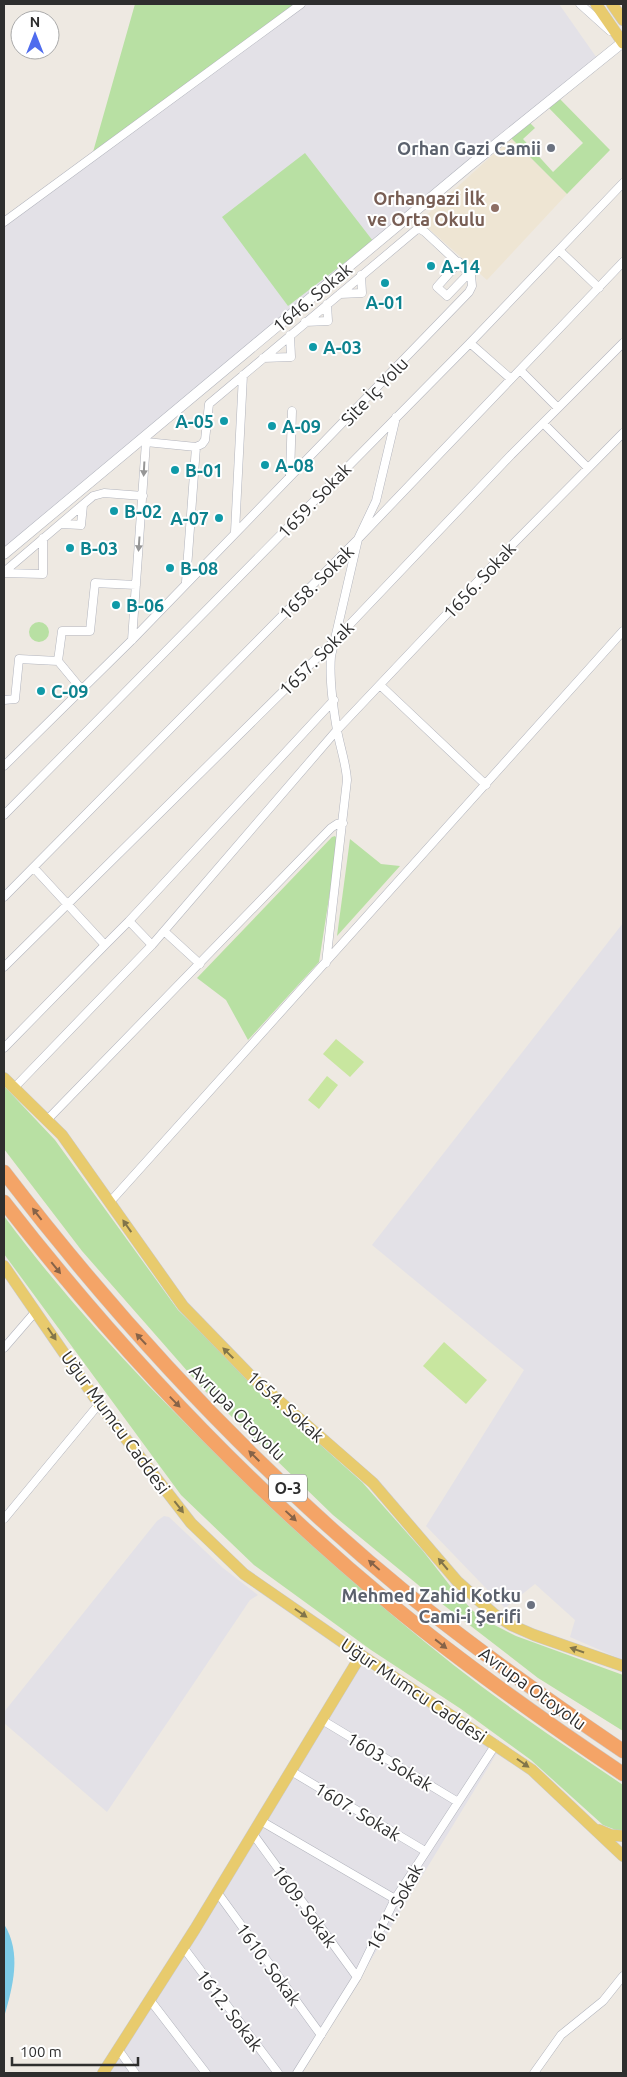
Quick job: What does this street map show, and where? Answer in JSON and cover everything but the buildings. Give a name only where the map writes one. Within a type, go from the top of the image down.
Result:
[{"type":"highway","name":"Avrupa Otoyolu","points":[[4,1172],[121,1317],[233,1436],[302,1502],[405,1592],[499,1664],[623,1751]]},
{"type":"highway","name":"Avrupa Otoyolu","points":[[4,1202],[59,1272],[121,1344],[194,1422],[292,1518],[392,1605],[457,1656],[555,1728],[623,1774]]},
{"type":"main road","points":[[596,4],[623,43]]},
{"type":"main road","points":[[612,4],[623,20]]},
{"type":"main road","name":"1654. Sokak","points":[[4,1078],[48,1119],[74,1151],[183,1306],[254,1380],[373,1483],[464,1587],[494,1614],[511,1625],[623,1666]]},
{"type":"main road","name":"Uğur Mumcu Caddesi","points":[[4,1266],[99,1404],[191,1523],[244,1574],[532,1770],[623,1856]]},
{"type":"main road","points":[[103,2073],[253,1834],[361,1655]]},
{"type":"main road","points":[[593,1828],[611,1835],[623,1836]]},
{"type":"street","points":[[4,222],[301,4]]},
{"type":"street","points":[[580,4],[623,43]]},
{"type":"street","name":"1646. Sokak","points":[[4,554],[144,440],[474,162],[623,43]]},
{"type":"street","name":"1659. Sokak","points":[[4,815],[470,343],[623,183]]},
{"type":"street","points":[[132,640],[144,440],[200,446],[205,440],[208,404],[418,229],[425,232],[470,272],[447,296]]},
{"type":"street","points":[[559,250],[598,288]]},
{"type":"street","points":[[457,305],[437,287],[459,262]]},
{"type":"street","name":"1658. Sokak","points":[[4,898],[358,539],[623,262]]},
{"type":"street","name":"Site İç Yolu","points":[[4,766],[132,640],[186,582],[457,305],[471,289],[470,272]]},
{"type":"street","points":[[340,294],[362,293],[361,276]]},
{"type":"street","points":[[306,322],[328,322],[327,304]]},
{"type":"street","points":[[263,358],[291,358],[290,335]]},
{"type":"street","points":[[470,343],[511,379]]},
{"type":"street","name":"1657. Sokak","points":[[4,967],[334,642],[543,423],[623,343]]},
{"type":"street","points":[[520,370],[558,408]]},
{"type":"street","points":[[236,532],[243,374]]},
{"type":"street","points":[[290,476],[292,411]]},
{"type":"street","points":[[326,963],[347,780],[346,764],[337,730],[331,663],[334,642],[358,539],[376,501],[396,416]]},
{"type":"street","points":[[543,423],[588,468]]},
{"type":"street","name":"1656. Sokak","points":[[14,1088],[152,945],[337,730],[512,545],[623,433]]},
{"type":"street","points":[[186,582],[196,447]]},
{"type":"street","points":[[4,573],[82,505],[98,494],[142,496]]},
{"type":"street","points":[[61,524],[81,525],[82,505]]},
{"type":"street","points":[[4,573],[43,574],[43,538]]},
{"type":"street","points":[[82,690],[58,661],[62,631],[90,630],[95,583],[136,585]]},
{"type":"street","points":[[110,1202],[623,631]]},
{"type":"street","points":[[4,700],[15,699],[19,659],[58,661]]},
{"type":"street","points":[[380,685],[486,785]]},
{"type":"street","points":[[4,1048],[129,921],[334,700]]},
{"type":"street","points":[[48,1119],[331,828],[336,824],[343,823]]},
{"type":"street","points":[[34,868],[105,945]]},
{"type":"street","points":[[129,921],[152,945]]},
{"type":"street","points":[[164,931],[200,964]]},
{"type":"street","points":[[4,1348],[36,1311]]},
{"type":"street","points":[[4,1519],[99,1404]]},
{"type":"street","name":"1603. Sokak","points":[[322,1720],[458,1802]]},
{"type":"street","name":"1611. Sokak","points":[[298,2073],[356,1977],[395,1899],[496,1744]]},
{"type":"street","name":"1607. Sokak","points":[[291,1771],[425,1851]]},
{"type":"street","points":[[261,1821],[395,1899]]},
{"type":"street","name":"1609. Sokak","points":[[253,1834],[356,1977]]},
{"type":"street","name":"1610. Sokak","points":[[217,1892],[321,2035]]},
{"type":"street","name":"1612. Sokak","points":[[183,1947],[278,2073]]},
{"type":"street","points":[[534,2073],[561,2036],[603,2001],[623,1976]]},
{"type":"street","points":[[150,2000],[206,2073]]},
{"type":"street","points":[[118,2050],[135,2073]]},
{"type":"shaded area","points":[[298,4],[559,4],[599,61],[4,553],[4,219]]},
{"type":"shaded area","name":"Orhangazi İlk ve Orta Okulu","points":[[511,138],[567,194],[487,280],[420,221]]},
{"type":"shaded area","points":[[623,923],[623,1660],[570,1637],[575,1620],[535,1584],[505,1608],[426,1526],[524,1370],[372,1245]]},
{"type":"shaded area","points":[[164,1516],[169,1517],[223,1568],[258,1595],[250,1600],[107,1812],[4,1723],[4,1712],[157,1521]]},
{"type":"shaded area","points":[[361,1664],[497,1753],[302,2073],[108,2073]]},
{"type":"green space","points":[[135,4],[299,4],[91,159]]},
{"type":"green space","points":[[557,96],[610,150],[567,194],[508,135],[527,120],[535,128],[523,139],[553,172],[583,143],[546,105]]},
{"type":"green space","points":[[305,153],[373,241],[288,306],[222,217]]},
{"type":"green space","points":[[39,622],[46,625],[49,632],[46,639],[39,642],[32,639],[29,632],[32,625]]},
{"type":"green space","points":[[335,836],[338,840],[319,962],[248,1040],[226,1000],[197,978]]},
{"type":"green space","points":[[350,839],[381,864],[400,866],[337,936]]},
{"type":"green space","points":[[336,1039],[364,1062],[350,1077],[323,1054]]},
{"type":"green space","points":[[327,1076],[338,1085],[319,1109],[308,1100]]},
{"type":"green space","points":[[4,1086],[55,1140],[178,1310],[279,1408],[362,1482],[423,1551],[455,1592],[479,1617],[516,1636],[623,1675],[623,1731],[538,1678],[428,1593],[333,1515],[203,1389],[82,1251],[4,1149]]},
{"type":"green space","points":[[4,1216],[64,1292],[129,1365],[163,1401],[299,1532],[425,1642],[491,1694],[623,1785],[623,1830],[621,1832],[603,1825],[531,1760],[461,1709],[371,1650],[254,1565],[181,1495],[4,1254]]},
{"type":"green space","points":[[444,1342],[487,1380],[466,1404],[423,1366]]},
{"type":"water","points":[[4,1924],[13,1946],[14,1970],[13,1982],[4,2017]]},
{"type":"place","name":"Orhan Gazi Camii","points":[[551,148]]},
{"type":"place","name":"Orhangazi İlk ve Orta Okulu","points":[[495,208]]},
{"type":"place","name":"A-14","points":[[431,266]]},
{"type":"place","name":"A-01","points":[[385,283]]},
{"type":"place","name":"A-03","points":[[313,347]]},
{"type":"place","name":"A-05","points":[[224,421]]},
{"type":"place","name":"A-09","points":[[272,426]]},
{"type":"place","name":"A-08","points":[[265,465]]},
{"type":"place","name":"B-01","points":[[175,470]]},
{"type":"place","name":"B-02","points":[[114,511]]},
{"type":"place","name":"A-07","points":[[219,518]]},
{"type":"place","name":"B-03","points":[[70,548]]},
{"type":"place","name":"B-08","points":[[170,568]]},
{"type":"place","name":"B-06","points":[[116,605]]},
{"type":"place","name":"C-09","points":[[41,691]]},
{"type":"place","name":"Mehmed Zahid Kotku Cami-i Şerifi","points":[[531,1605]]}]
